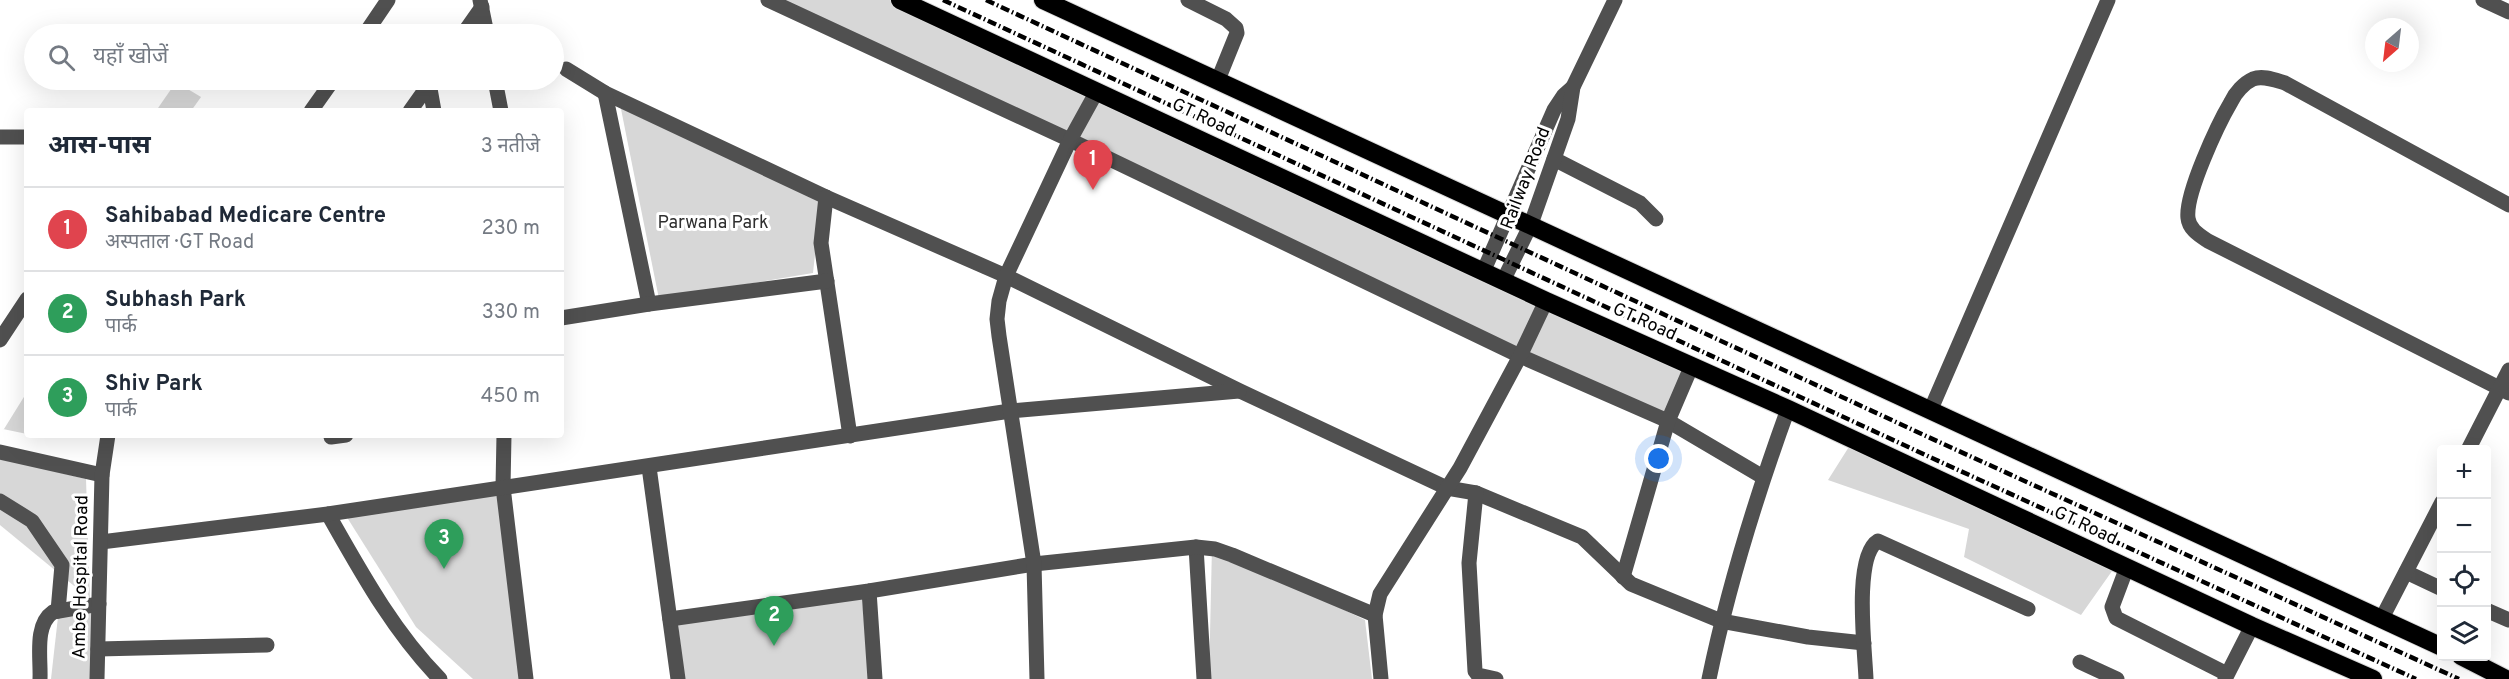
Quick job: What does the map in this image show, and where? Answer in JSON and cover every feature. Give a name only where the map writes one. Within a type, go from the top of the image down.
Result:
[{"type":"highway","name":"GT Road","points":[[900,0],[1504,279],[1546,301],[1692,365],[2252,626],[2373,679]]},
{"type":"highway","points":[[1043,0],[2437,645]]},
{"type":"highway","points":[[2469,661],[2506,679]]},
{"type":"street","points":[[372,24],[388,0]]},
{"type":"street","points":[[768,0],[1070,140],[1520,356],[1668,421],[1763,477]]},
{"type":"street","points":[[1188,0],[1226,19],[1236,28],[1237,33],[1218,80]]},
{"type":"street","name":"Railway Road","points":[[1504,279],[1531,224],[1568,119],[1573,87],[1615,0]]},
{"type":"street","points":[[1931,409],[2108,0]]},
{"type":"street","points":[[2483,0],[2509,12]]},
{"type":"street","points":[[469,24],[481,4]]},
{"type":"street","points":[[481,4],[485,24]]},
{"type":"street","points":[[566,69],[605,93],[826,197],[1006,276],[1240,391],[1448,488],[1476,494],[1582,537],[1623,578],[1642,590],[1721,621],[1808,637],[1864,643]]},
{"type":"street","points":[[2504,391],[2208,241],[2194,232],[2188,220],[2188,205],[2199,172],[2231,100],[2241,88],[2255,78],[2269,78],[2284,83],[2509,205]]},
{"type":"street","name":"Railway Road","points":[[1484,270],[1554,110],[1564,95],[1573,87]]},
{"type":"street","points":[[314,108],[326,90]]},
{"type":"street","points":[[412,108],[424,90]]},
{"type":"street","points":[[431,90],[434,108]]},
{"type":"street","points":[[497,90],[500,108]]},
{"type":"street","points":[[1037,679],[1034,564],[997,319],[1006,276],[1070,140],[1097,91]]},
{"type":"street","points":[[605,93],[649,304]]},
{"type":"street","points":[[0,137],[24,137]]},
{"type":"street","points":[[1554,159],[1640,202],[1656,219]]},
{"type":"street","points":[[826,197],[821,243],[850,436]]},
{"type":"street","points":[[564,318],[827,281]]},
{"type":"street","points":[[1381,679],[1375,615],[1380,594],[1448,488],[1520,356],[1546,301]]},
{"type":"street","points":[[0,340],[24,304]]},
{"type":"street","points":[[1623,578],[1668,421],[1692,365]]},
{"type":"street","points":[[2471,445],[2504,391],[2509,370]]},
{"type":"street","points":[[100,542],[328,514],[1010,411],[1240,391]]},
{"type":"street","points":[[1709,679],[1721,621],[1763,477],[1788,409]]},
{"type":"street","name":"Ambe Hospital Road","points":[[97,679],[102,475],[108,438]]},
{"type":"street","points":[[504,438],[503,488],[526,679]]},
{"type":"street","points":[[0,452],[102,475]]},
{"type":"street","points":[[649,467],[678,679]]},
{"type":"street","points":[[1476,494],[1469,563],[1475,671],[1478,675],[1492,676],[1496,679]]},
{"type":"street","points":[[0,501],[32,521],[62,565],[58,611]]},
{"type":"street","points":[[2382,618],[2437,512]]},
{"type":"street","points":[[328,514],[381,604],[407,642],[440,679]]},
{"type":"street","points":[[1866,679],[1861,597],[1869,551],[1878,541],[2028,609]]},
{"type":"street","points":[[670,619],[869,591],[1034,564],[1196,547],[1215,549],[1232,555],[1375,615]]},
{"type":"street","points":[[1196,547],[1204,679]]},
{"type":"street","points":[[2127,567],[2112,607],[2116,618],[2226,676],[2252,626]]},
{"type":"street","points":[[2406,572],[2437,587]]},
{"type":"street","points":[[869,591],[875,679]]},
{"type":"street","points":[[40,679],[43,623],[48,616],[58,611],[99,603]]},
{"type":"street","points":[[2491,612],[2509,620]]},
{"type":"street","points":[[98,650],[267,645]]},
{"type":"street","points":[[2080,662],[2116,679]]},
{"type":"green space","points":[[765,0],[901,0],[1688,363],[1668,420]]},
{"type":"green space","points":[[170,90],[189,90],[201,97],[193,108],[158,108]]},
{"type":"green space","name":"Parwana Park","points":[[620,104],[821,199],[813,273],[659,299]]},
{"type":"green space","points":[[24,397],[24,433],[4,429]]},
{"type":"green space","points":[[1852,442],[2117,564],[2081,615],[1964,557],[1969,529],[1828,480]]},
{"type":"green space","points":[[0,458],[86,479],[90,599],[0,525]]},
{"type":"green space","points":[[499,495],[522,679],[473,679],[416,627],[343,511]]},
{"type":"green space","points":[[1212,546],[1365,620],[1372,679],[1209,679]]},
{"type":"green space","points":[[861,586],[869,679],[684,679],[677,613]]},
{"type":"green space","points":[[59,608],[93,610],[91,679],[51,679]]},
{"type":"railway","points":[[943,0],[1932,458],[2416,679]]},
{"type":"railway","points":[[986,0],[1939,442],[2459,679]]},
{"type":"place","name":"Sahibabad Medicare Centre","points":[[1093,190]]},
{"type":"place","name":"Shiv Park","points":[[444,569]]},
{"type":"place","name":"Subhash Park","points":[[774,646]]}]
